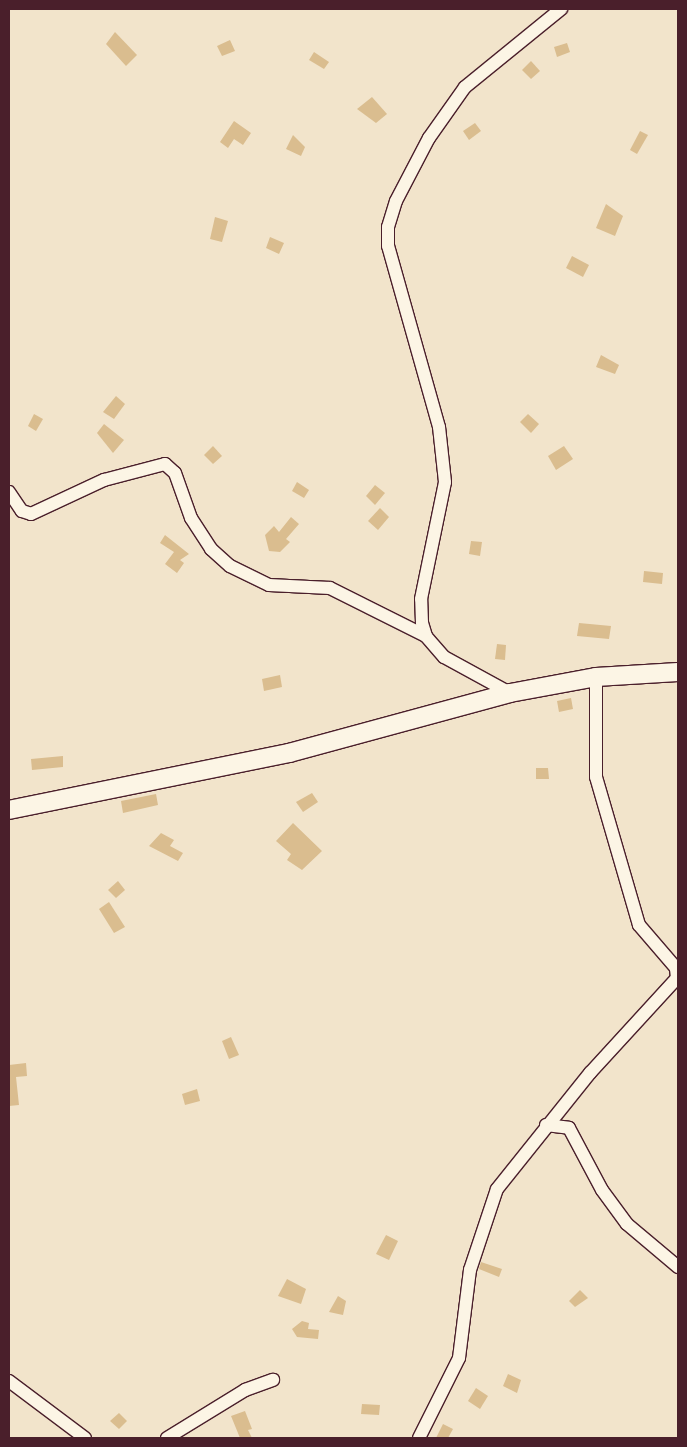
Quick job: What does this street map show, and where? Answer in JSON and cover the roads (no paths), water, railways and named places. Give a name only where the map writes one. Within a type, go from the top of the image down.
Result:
[{"type":"street","points":[[426,636],[421,599],[445,482],[439,427],[388,246],[388,227],[396,201],[429,138],[465,87],[561,9]]},
{"type":"street","points":[[9,492],[22,511],[31,514],[104,480],[165,464],[175,473],[191,518],[211,548],[230,566],[269,585],[330,588],[426,636],[444,657],[510,693]]},
{"type":"street","points":[[9,810],[289,753],[510,693],[596,677],[678,672]]},
{"type":"street","points":[[419,1438],[459,1358],[470,1270],[482,1224],[498,1188],[546,1125],[677,978],[676,968],[639,925],[596,777],[596,677]]},
{"type":"street","points":[[546,1125],[569,1128],[602,1190],[627,1224],[678,1267]]},
{"type":"street","points":[[167,1438],[245,1390],[273,1380]]},
{"type":"street","points":[[9,1381],[85,1438]]}]
